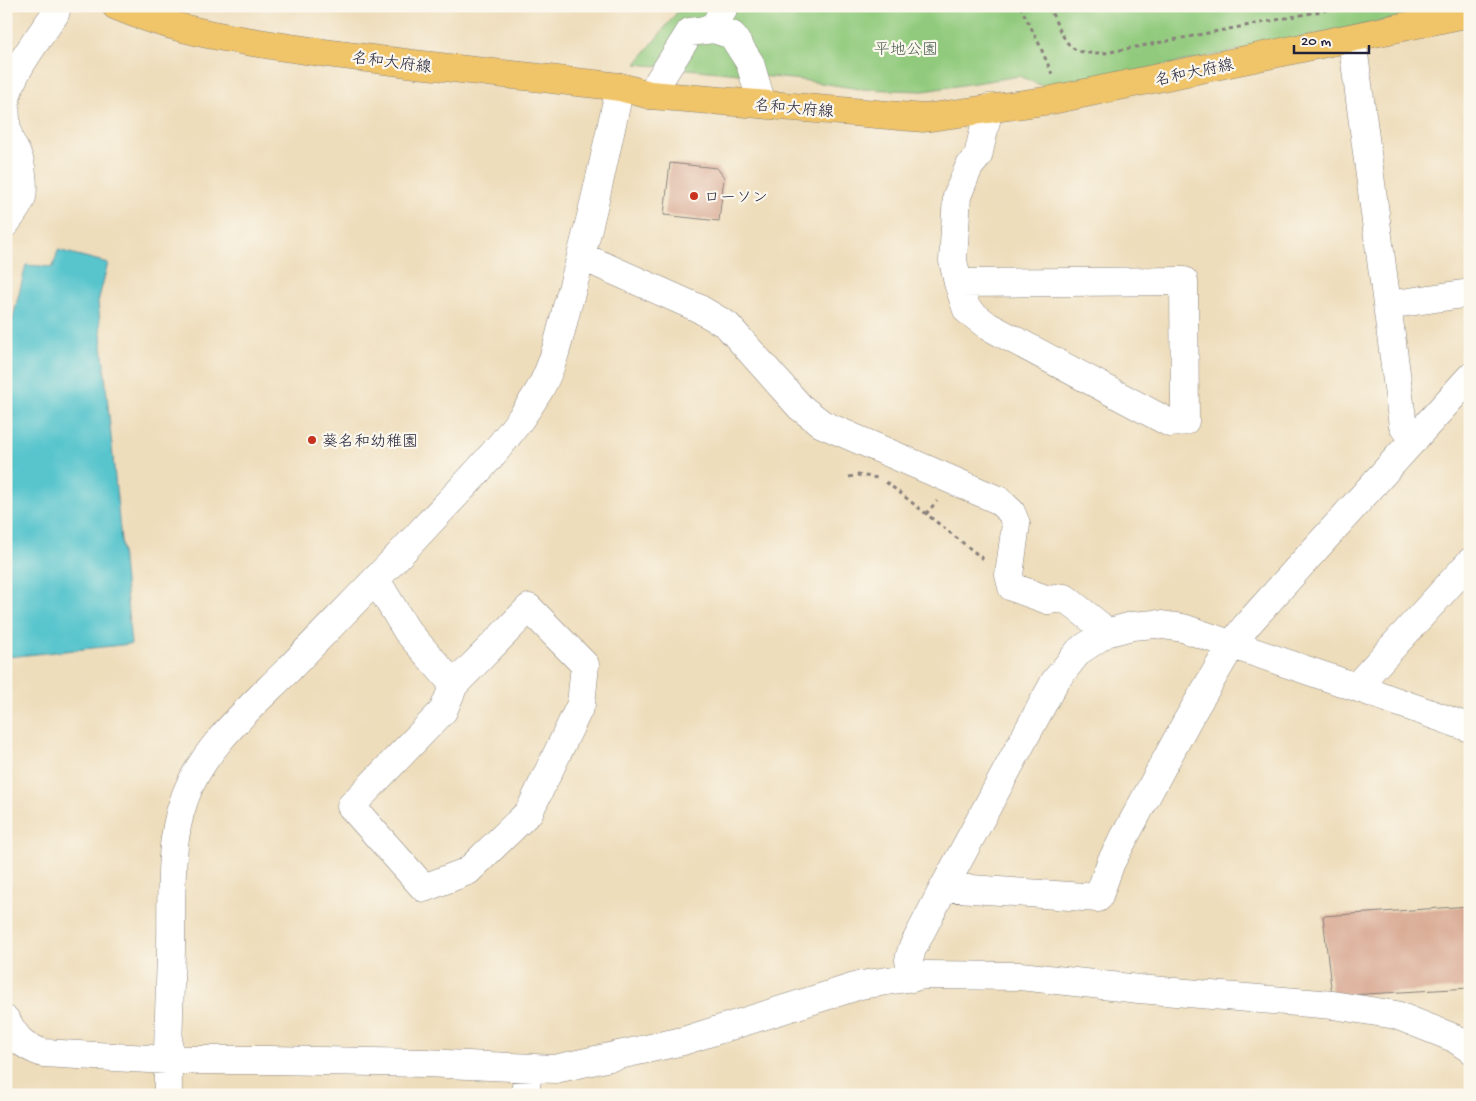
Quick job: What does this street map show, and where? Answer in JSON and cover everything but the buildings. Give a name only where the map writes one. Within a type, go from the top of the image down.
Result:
[{"type":"main road","name":"名和大府線","points":[[116,6],[134,14],[180,28],[236,40],[365,58],[620,87],[650,95],[924,118],[1052,100],[1470,13]]},
{"type":"street","points":[[6,223],[22,197],[22,177],[20,162],[9,138],[6,99],[14,75],[55,14],[57,6]]},
{"type":"street","points":[[650,95],[690,32],[719,18],[750,63],[762,104]]},
{"type":"street","points":[[1352,39],[1403,426],[1414,440]]},
{"type":"street","points":[[168,1095],[167,1060],[170,1013],[173,860],[179,816],[184,797],[206,757],[230,728],[376,580],[478,471],[515,427],[541,388],[552,363],[581,256],[620,87]]},
{"type":"street","points":[[958,283],[1184,281],[1186,421],[1170,423],[988,326],[968,310],[958,283],[953,261],[957,196],[969,167],[978,156],[989,108]]},
{"type":"street","points":[[581,256],[698,308],[727,325],[800,407],[822,424],[998,500],[1011,512],[1016,524],[1008,575],[1012,587],[1048,600],[1065,598],[1099,625],[1106,633]]},
{"type":"street","points":[[1388,305],[1470,293]]},
{"type":"street","points":[[944,887],[1098,898],[1111,862],[1187,721],[1231,646],[1246,626],[1470,377]]},
{"type":"street","points":[[1356,687],[1470,562]]},
{"type":"street","points":[[376,580],[407,631],[454,685]]},
{"type":"street","points":[[529,608],[585,665],[581,704],[528,812],[468,871],[424,888],[351,806],[443,711],[454,685],[529,608]]},
{"type":"street","points":[[912,978],[909,960],[912,949],[1055,681],[1079,651],[1106,633],[1132,626],[1155,624],[1183,628],[1470,728]]},
{"type":"street","points":[[6,1020],[16,1038],[28,1048],[42,1053],[167,1060],[425,1063],[555,1069],[683,1040],[861,985],[926,975],[1020,976],[1139,989],[1333,1005],[1396,1015],[1454,1038],[1470,1049]]},
{"type":"street","points":[[525,1095],[528,1068]]},
{"type":"path","points":[[1020,6],[1054,79]]},
{"type":"path","points":[[1049,6],[1063,35],[1072,48],[1088,53],[1105,53],[1348,6]]},
{"type":"path","points":[[849,478],[858,475],[883,479],[982,558]]},
{"type":"green space","name":"平地公園","points":[[682,6],[1456,6],[1049,89],[1019,76],[924,91],[860,89],[802,80],[636,64]]},
{"type":"water","points":[[58,250],[108,263],[98,302],[131,644],[8,657],[10,330],[26,265],[53,267]]},
{"type":"place","name":"ローソン","points":[[694,196]]},
{"type":"place","name":"葵名和幼稚園","points":[[312,440]]}]
